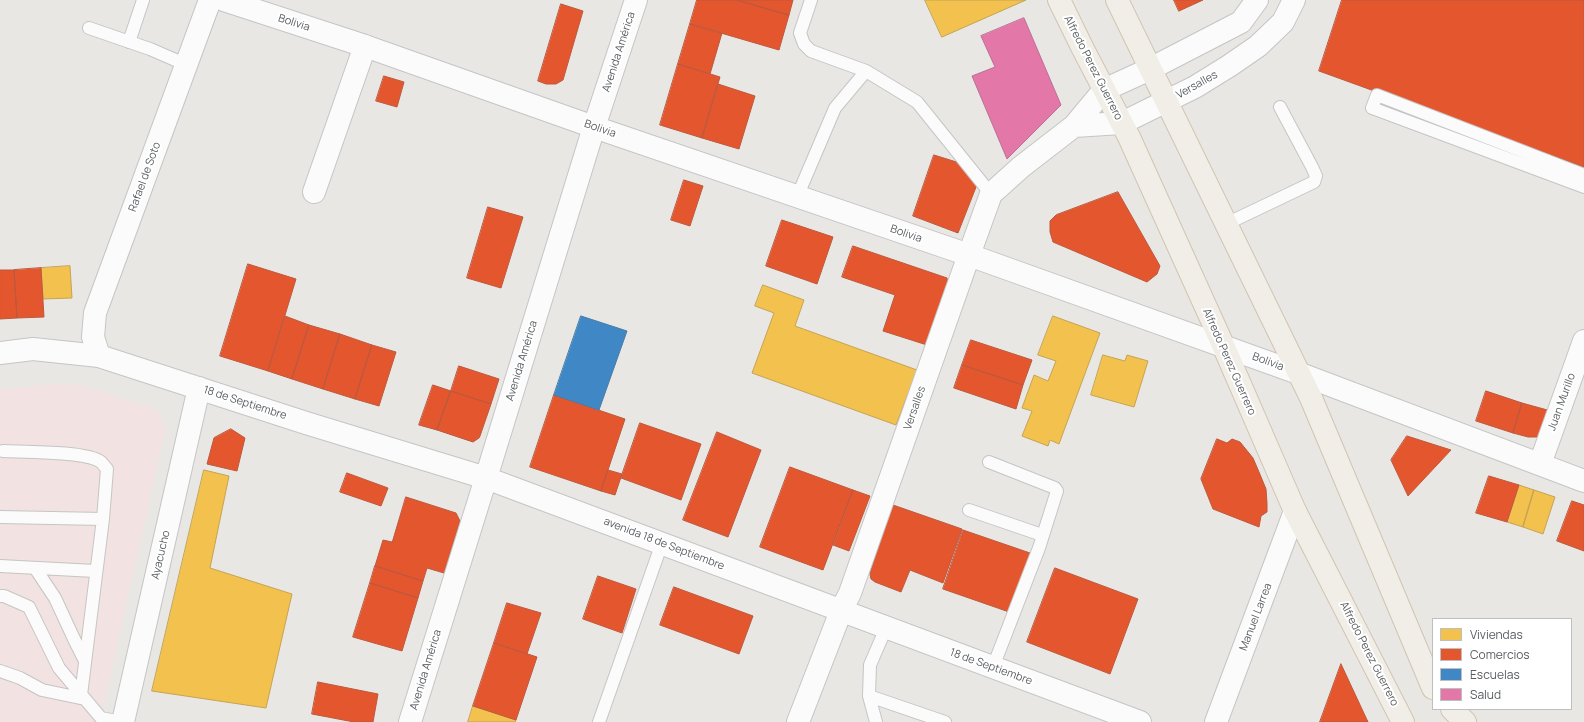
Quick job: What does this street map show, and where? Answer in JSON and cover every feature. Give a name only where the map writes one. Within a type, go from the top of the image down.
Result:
[{"type":"main road","name":"Alfredo Perez Guerrero","points":[[1059,0],[1122,124],[1223,346],[1295,511],[1403,722]]},
{"type":"main road","points":[[1117,0],[1311,398],[1432,686]]},
{"type":"main road","points":[[1442,710],[1448,722]]},
{"type":"main road","points":[[1453,710],[1465,722]]},
{"type":"street","name":"Rafael de Soto","points":[[99,356],[93,338],[95,313],[210,0]]},
{"type":"street","name":"Bolivia","points":[[224,0],[365,46],[594,127],[969,255],[1298,373],[1584,481]]},
{"type":"street","name":"Avenida América","points":[[410,722],[594,127],[636,0]]},
{"type":"street","name":"Versalles","points":[[798,722],[852,586],[991,194],[1021,167],[1074,126],[1104,90],[1150,69],[1241,22],[1257,0]]},
{"type":"street","name":"Versalles","points":[[1074,126],[1122,124],[1167,101],[1229,66],[1258,46],[1283,22],[1294,0]]},
{"type":"street","points":[[314,192],[365,46]]},
{"type":"street","name":"Juan Murillo","points":[[1540,464],[1584,341]]},
{"type":"street","name":"18 de Septiembre","points":[[0,352],[33,349],[99,356],[486,478]]},
{"type":"street","name":"Ayacucho","points":[[122,722],[199,388]]},
{"type":"street","name":"avenida 18 de Septiembre","points":[[486,478],[841,611]]},
{"type":"street","name":"Manuel Larrea","points":[[1216,722],[1295,511]]},
{"type":"street","name":"18 de Septiembre","points":[[841,611],[1140,722]]},
{"type":"lane","points":[[129,42],[143,0]]},
{"type":"lane","points":[[811,0],[800,33],[804,44],[811,51],[866,71],[917,102],[991,194]]},
{"type":"lane","points":[[89,28],[150,49],[187,65]]},
{"type":"lane","points":[[797,197],[835,108],[866,71]]},
{"type":"lane","points":[[1584,175],[1377,95],[1372,108],[1584,187]]},
{"type":"lane","points":[[1226,224],[1314,182],[1316,176],[1312,167],[1280,107]]},
{"type":"lane","points":[[3,451],[72,455],[89,458],[100,462],[107,469],[103,519],[95,571],[85,661],[83,697]]},
{"type":"lane","points":[[988,462],[1055,488],[1057,494],[1007,632],[992,667]]},
{"type":"lane","points":[[969,510],[1042,535]]},
{"type":"lane","points":[[0,517],[103,519]]},
{"type":"lane","points":[[599,722],[662,544]]},
{"type":"lane","points":[[0,566],[95,571]]},
{"type":"lane","points":[[35,568],[55,598],[85,661]]},
{"type":"lane","points":[[0,596],[4,596],[29,607],[59,668],[101,718],[122,722]]},
{"type":"lane","points":[[876,722],[869,696],[870,665],[886,628]]},
{"type":"lane","points":[[0,671],[20,678],[42,690],[83,697]]},
{"type":"lane","points":[[869,696],[945,722]]},
{"type":"shaded area","points":[[54,384],[80,385],[152,408],[159,413],[165,431],[100,722],[0,722],[0,390]]},
{"type":"building: Viviendas","points":[[925,0],[1026,0],[942,37]]},
{"type":"building: Viviendas","points":[[70,266],[72,298],[43,299],[41,268]]},
{"type":"building: Viviendas","points":[[763,285],[804,300],[795,326],[917,370],[896,425],[752,373],[774,313],[755,306]]},
{"type":"building: Viviendas","points":[[1053,316],[1100,333],[1059,444],[1050,440],[1048,446],[1022,436],[1032,411],[1022,408],[1034,375],[1048,381],[1056,361],[1038,355]]},
{"type":"building: Viviendas","points":[[1103,355],[1125,361],[1127,355],[1148,361],[1134,407],[1091,395]]},
{"type":"building: Viviendas","points":[[204,470],[229,476],[210,568],[292,594],[266,708],[152,691]]},
{"type":"building: Viviendas","points":[[1519,485],[1534,490],[1523,527],[1507,522]]},
{"type":"building: Viviendas","points":[[1534,490],[1555,497],[1543,534],[1523,527]]},
{"type":"building: Viviendas","points":[[473,706],[516,720],[515,722],[468,722]]},
{"type":"building: Comercios","points":[[697,0],[737,0],[789,15],[779,50],[690,24]]},
{"type":"building: Comercios","points":[[737,0],[793,0],[789,15]]},
{"type":"building: Comercios","points":[[1174,0],[1203,0],[1179,11]]},
{"type":"building: Comercios","points":[[1342,0],[1584,0],[1584,167],[1319,71]]},
{"type":"building: Comercios","points":[[561,4],[583,11],[563,80],[556,84],[546,84],[538,81]]},
{"type":"building: Comercios","points":[[690,24],[722,33],[710,74],[678,64]]},
{"type":"building: Comercios","points":[[678,64],[720,77],[702,138],[660,125]]},
{"type":"building: Comercios","points":[[384,76],[404,82],[397,107],[376,101]]},
{"type":"building: Comercios","points":[[718,84],[755,96],[739,149],[702,138]]},
{"type":"building: Comercios","points":[[934,155],[963,164],[978,182],[958,233],[913,216]]},
{"type":"building: Comercios","points":[[684,180],[703,186],[690,226],[671,220]]},
{"type":"building: Comercios","points":[[1118,192],[1160,266],[1157,274],[1147,282],[1053,242],[1050,232],[1050,221],[1056,215]]},
{"type":"building: Comercios","points":[[488,207],[523,217],[501,288],[467,278]]},
{"type":"building: Comercios","points":[[782,220],[833,237],[817,284],[766,266]]},
{"type":"building: Comercios","points":[[853,246],[947,278],[948,284],[927,345],[883,331],[895,295],[842,277]]},
{"type":"building: Comercios","points":[[248,264],[296,279],[268,371],[220,356]]},
{"type":"building: Comercios","points":[[41,268],[44,317],[17,318],[14,270]]},
{"type":"building: Comercios","points":[[0,270],[14,270],[17,318],[0,319]]},
{"type":"building: Comercios","points":[[285,316],[309,325],[292,379],[268,371]]},
{"type":"building: Comercios","points":[[309,325],[340,334],[323,389],[292,379]]},
{"type":"building: Comercios","points":[[340,334],[372,345],[355,399],[323,389]]},
{"type":"building: Comercios","points":[[971,340],[1032,360],[1023,385],[962,365]]},
{"type":"building: Comercios","points":[[372,345],[396,352],[379,406],[355,399]]},
{"type":"building: Comercios","points":[[962,365],[1023,385],[1016,409],[954,388]]},
{"type":"building: Comercios","points":[[459,366],[499,379],[491,404],[451,391]]},
{"type":"building: Comercios","points":[[433,385],[451,391],[437,430],[419,425]]},
{"type":"building: Comercios","points":[[451,391],[491,404],[480,436],[473,442],[437,430]]},
{"type":"building: Comercios","points":[[1486,391],[1522,403],[1513,433],[1476,421]]},
{"type":"building: Comercios","points":[[554,395],[625,419],[601,491],[530,467]]},
{"type":"building: Comercios","points":[[1522,403],[1551,411],[1545,430],[1537,437],[1528,437],[1513,433]]},
{"type":"building: Comercios","points":[[640,423],[701,444],[681,500],[621,478]]},
{"type":"building: Comercios","points":[[231,429],[245,438],[237,471],[207,464],[214,438]]},
{"type":"building: Comercios","points":[[717,432],[761,450],[728,537],[683,520]]},
{"type":"building: Comercios","points":[[1407,436],[1451,450],[1408,496],[1391,460]]},
{"type":"building: Comercios","points":[[1217,439],[1227,443],[1232,439],[1240,442],[1253,458],[1266,489],[1267,512],[1261,516],[1259,527],[1213,509],[1201,479]]},
{"type":"building: Comercios","points":[[790,467],[853,490],[823,570],[760,547]]},
{"type":"building: Comercios","points":[[608,470],[622,474],[615,495],[601,491]]},
{"type":"building: Comercios","points":[[347,473],[388,488],[381,506],[340,492]]},
{"type":"building: Comercios","points":[[1489,476],[1519,485],[1507,522],[1476,513]]},
{"type":"building: Comercios","points":[[853,490],[870,496],[849,551],[833,545]]},
{"type":"building: Comercios","points":[[406,497],[456,513],[460,521],[444,573],[427,568],[423,581],[375,566],[383,540],[392,542]]},
{"type":"building: Comercios","points":[[1572,501],[1584,505],[1584,551],[1557,541]]},
{"type":"building: Comercios","points":[[893,505],[962,529],[943,583],[910,570],[901,592],[871,579],[870,574],[872,567]]},
{"type":"building: Comercios","points":[[963,530],[1033,554],[1012,613],[943,589]]},
{"type":"building: Comercios","points":[[375,566],[423,581],[418,598],[370,583]]},
{"type":"building: Comercios","points":[[1055,568],[1138,599],[1110,674],[1027,642]]},
{"type":"building: Comercios","points":[[598,576],[636,589],[622,633],[583,619]]},
{"type":"building: Comercios","points":[[370,583],[418,598],[402,651],[353,637]]},
{"type":"building: Comercios","points":[[674,587],[753,616],[739,654],[660,625]]},
{"type":"building: Comercios","points":[[507,603],[541,613],[527,654],[494,643]]},
{"type":"building: Comercios","points":[[494,643],[537,657],[516,720],[473,706]]},
{"type":"building: Comercios","points":[[1341,664],[1368,722],[1320,722]]},
{"type":"building: Comercios","points":[[318,682],[378,694],[373,722],[354,722],[312,714]]},
{"type":"building: Escuelas","points":[[581,316],[627,331],[599,410],[554,395]]},
{"type":"building: Salud","points":[[1024,18],[1061,105],[1007,159],[972,76],[995,67],[981,36]]}]
